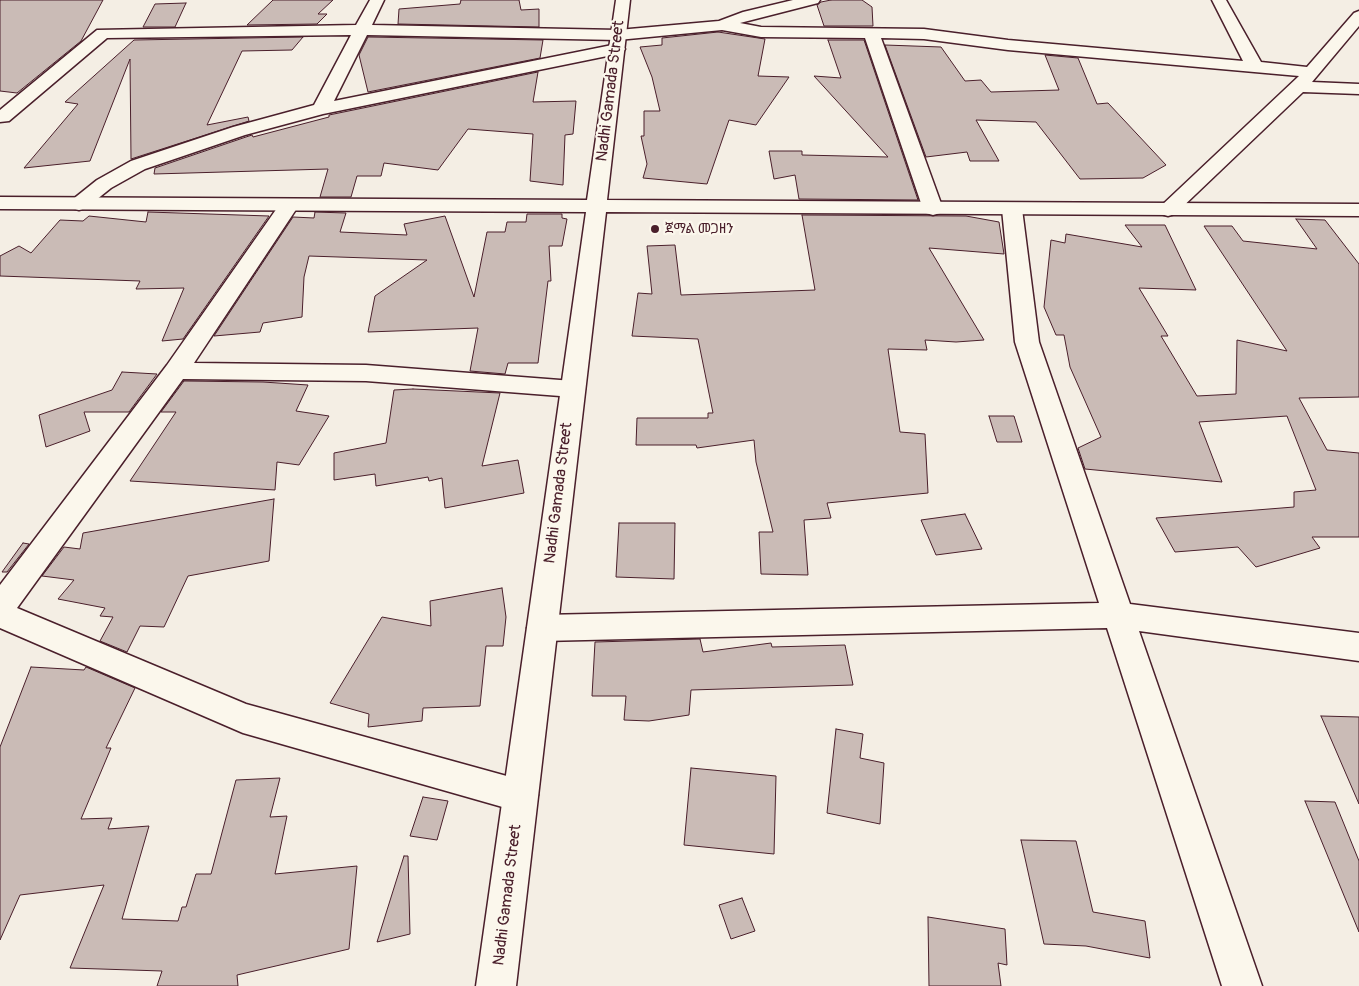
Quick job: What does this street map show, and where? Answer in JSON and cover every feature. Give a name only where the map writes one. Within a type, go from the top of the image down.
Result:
[{"type":"street","points":[[321,109],[377,0]]},
{"type":"street","name":"Nadhi Gamada Street","points":[[496,986],[623,0]]},
{"type":"street","points":[[79,204],[104,184],[138,165],[238,132],[321,109],[617,42],[721,25],[748,15],[813,0]]},
{"type":"street","points":[[1219,0],[1255,67]]},
{"type":"street","points":[[1168,210],[1299,87],[1359,16]]},
{"type":"street","points":[[721,25],[739,30],[761,32],[924,34],[1008,46],[1312,72]]},
{"type":"street","points":[[0,116],[3,117],[103,34],[361,30],[617,42]]},
{"type":"street","points":[[871,33],[933,209]]},
{"type":"street","points":[[1299,87],[1359,89]]},
{"type":"street","points":[[0,203],[1359,210]]},
{"type":"street","points":[[0,608],[176,371],[289,205]]},
{"type":"street","points":[[1012,209],[1027,342],[1242,986]]},
{"type":"street","points":[[176,371],[366,373],[573,389]]},
{"type":"street","points":[[0,614],[243,718],[520,795]]},
{"type":"street","points":[[542,628],[1118,614],[1359,647]]},
{"type":"building","points":[[0,0],[103,0],[81,41],[17,93],[0,91]]},
{"type":"building","points":[[273,0],[333,0],[318,14],[327,14],[317,24],[247,25]]},
{"type":"building","points":[[461,0],[519,0],[521,10],[539,9],[539,27],[398,24],[399,9],[460,4]]},
{"type":"building","points":[[831,0],[862,0],[872,7],[873,26],[824,26],[817,5]]},
{"type":"building","points":[[186,3],[175,27],[143,27],[155,4]]},
{"type":"building","points":[[718,32],[765,39],[758,76],[789,77],[756,125],[729,120],[707,184],[643,178],[647,164],[641,136],[644,136],[644,111],[660,111],[652,77],[640,47],[662,45],[662,38]]},
{"type":"building","points":[[303,37],[292,50],[242,51],[207,125],[248,117],[249,121],[131,159],[130,59],[90,161],[24,168],[78,104],[65,102],[134,40]]},
{"type":"building","points":[[368,37],[543,40],[540,58],[368,92],[359,55]]},
{"type":"building","points":[[828,40],[864,40],[918,200],[799,199],[795,175],[774,179],[769,151],[802,151],[802,155],[888,157],[814,76],[841,78]]},
{"type":"building","points":[[885,45],[941,47],[965,81],[981,80],[991,92],[1059,90],[1045,55],[1078,58],[1097,104],[1108,103],[1166,165],[1143,178],[1080,179],[1036,122],[976,120],[999,161],[970,161],[967,152],[926,157]]},
{"type":"building","points":[[538,72],[533,102],[576,101],[573,134],[565,135],[563,185],[530,181],[533,134],[468,129],[438,170],[384,163],[381,176],[357,176],[351,197],[320,197],[328,169],[154,174],[155,168],[252,135],[253,137],[329,117],[329,115]]},
{"type":"building","points":[[148,212],[269,216],[183,339],[162,341],[184,288],[136,289],[140,281],[0,276],[0,256],[19,246],[31,253],[60,220],[83,221],[89,216],[146,222]]},
{"type":"building","points":[[315,212],[346,213],[340,232],[407,235],[404,224],[445,216],[474,297],[487,232],[505,232],[507,222],[526,222],[527,214],[562,214],[562,218],[567,219],[562,246],[549,246],[551,281],[548,281],[538,363],[508,363],[505,374],[470,371],[478,328],[368,332],[375,296],[427,260],[309,256],[304,277],[302,317],[263,323],[260,332],[214,336],[293,217],[314,218]]},
{"type":"building","points":[[802,215],[966,216],[999,222],[1004,254],[929,248],[984,340],[956,342],[925,340],[927,350],[888,349],[900,432],[925,434],[928,493],[827,503],[831,518],[804,520],[808,575],[761,574],[759,532],[773,532],[756,462],[754,440],[697,448],[696,445],[636,445],[637,418],[708,418],[708,413],[713,413],[698,339],[632,336],[638,293],[652,294],[647,246],[675,245],[681,295],[815,290]]},
{"type":"building","points":[[1296,219],[1325,220],[1359,264],[1359,397],[1299,398],[1327,450],[1359,453],[1359,537],[1312,537],[1320,548],[1256,567],[1238,547],[1175,552],[1156,518],[1294,507],[1294,492],[1316,490],[1287,416],[1199,422],[1222,482],[1085,469],[1078,448],[1101,437],[1070,367],[1064,335],[1056,335],[1044,307],[1051,240],[1065,243],[1066,234],[1142,247],[1125,225],[1165,225],[1196,290],[1139,288],[1168,336],[1161,336],[1197,396],[1236,394],[1237,340],[1287,351],[1204,226],[1232,226],[1243,241],[1317,249]]},
{"type":"building","points":[[122,372],[157,374],[129,412],[84,412],[90,431],[46,447],[39,415],[112,390]]},
{"type":"building","points":[[184,381],[263,382],[308,385],[296,411],[329,416],[299,465],[277,462],[275,490],[130,481],[176,412],[161,412]]},
{"type":"building","points":[[413,389],[500,393],[482,466],[518,460],[524,493],[445,508],[442,478],[429,481],[428,477],[376,486],[375,474],[334,480],[334,453],[386,443],[394,390]]},
{"type":"building","points":[[989,416],[1014,416],[1022,442],[997,442]]},
{"type":"building","points":[[274,499],[269,561],[188,576],[164,627],[140,626],[127,652],[100,641],[113,617],[100,616],[105,608],[58,599],[74,580],[42,576],[64,547],[80,549],[83,533]]},
{"type":"building","points":[[965,514],[982,549],[936,555],[921,520]]},
{"type":"building","points":[[619,523],[675,523],[674,579],[616,577]]},
{"type":"building","points":[[23,543],[29,544],[7,572],[2,572]]},
{"type":"building","points":[[502,588],[506,617],[503,646],[486,646],[480,706],[423,708],[422,721],[368,727],[369,714],[330,703],[382,617],[431,626],[430,601]]},
{"type":"building","points":[[700,639],[703,652],[771,643],[772,647],[845,645],[853,685],[691,690],[689,715],[649,721],[624,720],[626,696],[592,696],[595,642]]},
{"type":"building","points":[[31,667],[84,670],[86,667],[135,688],[106,748],[111,748],[81,819],[112,818],[108,829],[149,826],[122,919],[178,921],[182,907],[186,907],[196,874],[211,874],[236,780],[280,778],[270,817],[287,816],[275,874],[357,866],[349,949],[237,975],[238,986],[157,986],[162,971],[70,968],[104,885],[20,895],[0,940],[0,747]]},
{"type":"building","points":[[1321,716],[1359,717],[1359,804]]},
{"type":"building","points":[[836,729],[863,734],[860,758],[884,763],[880,824],[827,813]]},
{"type":"building","points":[[691,768],[776,776],[774,854],[684,845]]},
{"type":"building","points":[[423,797],[448,801],[437,840],[410,836]]},
{"type":"building","points":[[1305,801],[1335,802],[1359,861],[1359,932]]},
{"type":"building","points":[[1021,840],[1076,841],[1093,912],[1145,921],[1150,958],[1086,946],[1044,944]]},
{"type":"building","points":[[404,856],[408,856],[410,934],[377,942]]},
{"type":"building","points":[[742,898],[755,931],[731,939],[719,905]]},
{"type":"building","points":[[928,917],[1005,929],[1007,965],[998,963],[1001,986],[929,986]]},
{"type":"place","name":"ጀማል መጋዘን","points":[[655,229]]}]
